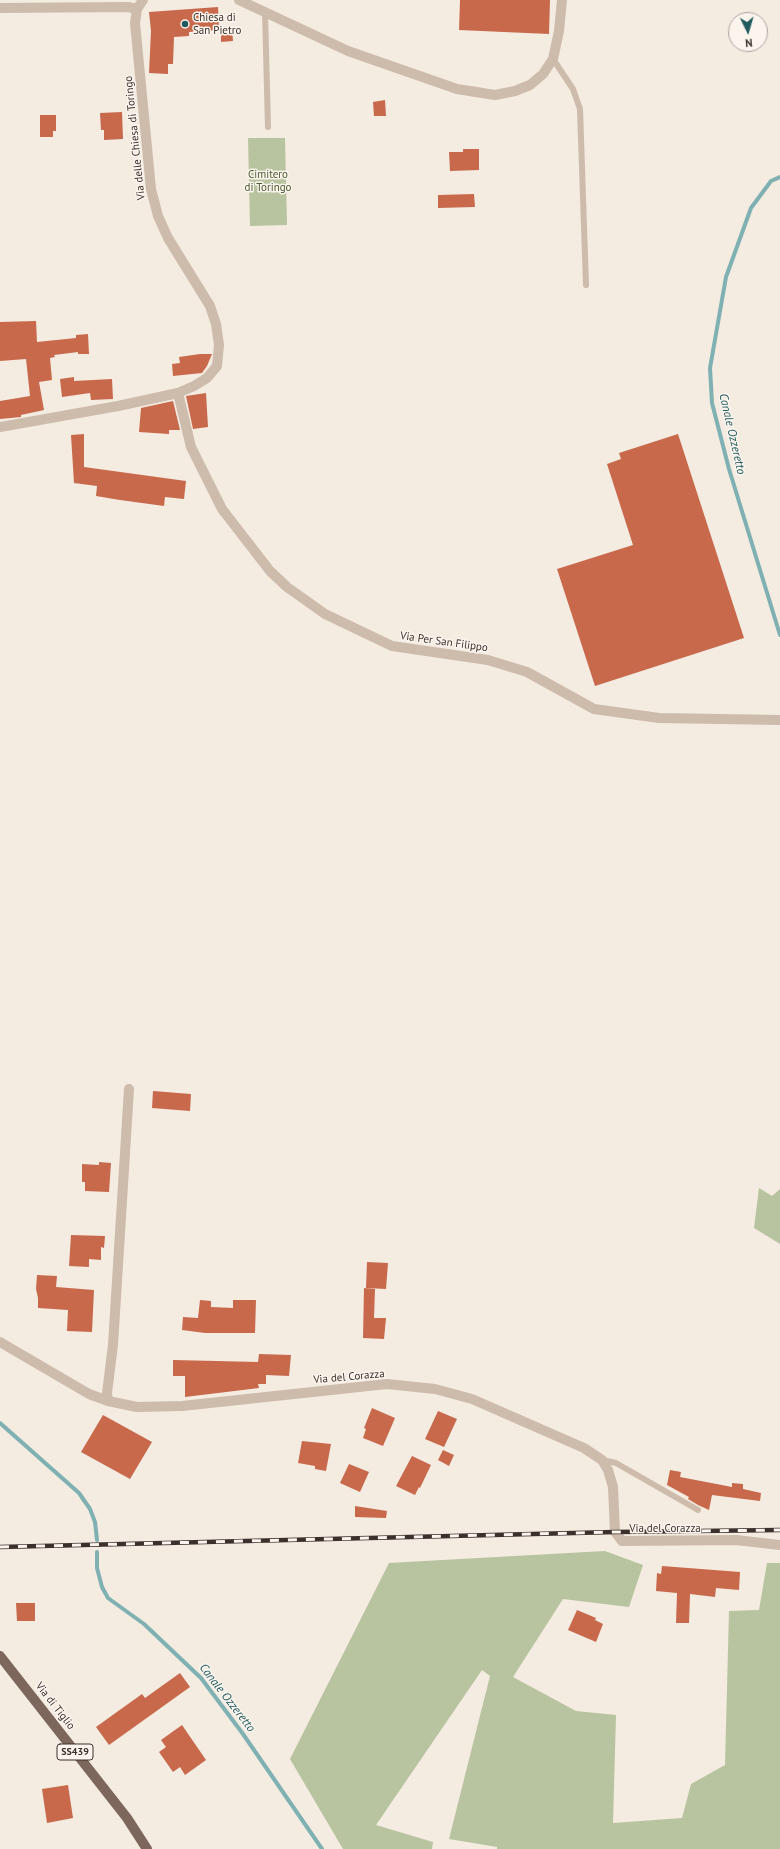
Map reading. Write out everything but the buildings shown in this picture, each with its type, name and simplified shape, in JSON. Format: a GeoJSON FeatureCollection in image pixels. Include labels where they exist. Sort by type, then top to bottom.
{"type":"FeatureCollection","features":[{"type":"Feature","properties":{"kind":"main road","name":"Via di Tiglio"},"geometry":{"type":"LineString","coordinates":[[0,1656],[126,1818],[148,1849]]}},
{"type":"Feature","properties":{"kind":"street","name":"Via delle Chiesa di Toringo"},"geometry":{"type":"LineString","coordinates":[[0,427],[118,406],[178,393],[207,378],[216,366],[219,345],[216,324],[210,306],[168,238],[158,216],[151,189],[135,23],[137,9],[143,0]]}},
{"type":"Feature","properties":{"kind":"street"},"geometry":{"type":"LineString","coordinates":[[239,0],[348,51],[457,89],[495,95],[515,91],[530,85],[543,74],[553,59],[560,31],[562,0]]}},
{"type":"Feature","properties":{"kind":"street"},"geometry":{"type":"LineString","coordinates":[[0,8],[128,7],[137,9]]}},
{"type":"Feature","properties":{"kind":"street","name":"Via Per San Filippo"},"geometry":{"type":"LineString","coordinates":[[178,393],[192,447],[222,510],[270,571],[287,587],[325,614],[392,646],[488,660],[527,672],[594,709],[659,718],[780,720]]}},
{"type":"Feature","properties":{"kind":"street"},"geometry":{"type":"LineString","coordinates":[[108,1401],[107,1393],[113,1345],[129,1089]]}},
{"type":"Feature","properties":{"kind":"street","name":"Via del Corazza"},"geometry":{"type":"LineString","coordinates":[[0,1343],[89,1394],[108,1401],[137,1407],[170,1406],[387,1384],[435,1389],[472,1399],[584,1448],[602,1460],[608,1470],[613,1488],[615,1532],[622,1541],[736,1540],[780,1545]]}},
{"type":"Feature","properties":{"kind":"lane"},"geometry":{"type":"LineString","coordinates":[[265,12],[268,127]]}},
{"type":"Feature","properties":{"kind":"lane"},"geometry":{"type":"LineString","coordinates":[[553,59],[573,89],[580,109],[586,285]]}},
{"type":"Feature","properties":{"kind":"lane"},"geometry":{"type":"LineString","coordinates":[[602,1460],[616,1463],[698,1510]]}},
{"type":"Feature","properties":{"kind":"green space","name":"Cimitero di Toringo"},"geometry":{"type":"Polygon","coordinates":[[[248,138],[285,138],[287,225],[250,226],[248,138]]]}},
{"type":"Feature","properties":{"kind":"green space"},"geometry":{"type":"Polygon","coordinates":[[[759,1188],[772,1196],[780,1189],[780,1244],[754,1228],[759,1188]]]}},
{"type":"Feature","properties":{"kind":"green space"},"geometry":{"type":"Polygon","coordinates":[[[605,1551],[643,1565],[629,1607],[563,1599],[513,1677],[576,1711],[616,1715],[613,1823],[682,1818],[691,1784],[725,1765],[729,1611],[759,1610],[767,1563],[780,1563],[780,1849],[497,1849],[497,1847],[449,1839],[490,1676],[482,1670],[376,1825],[433,1842],[432,1849],[343,1849],[290,1759],[389,1563],[605,1551]]]}},
{"type":"Feature","properties":{"kind":"waterway","name":"Canale Ozzeretto"},"geometry":{"type":"LineString","coordinates":[[780,177],[771,181],[751,208],[726,277],[710,368],[712,403],[729,469],[780,635]]}},
{"type":"Feature","properties":{"kind":"waterway","name":"Canale Ozzeretto"},"geometry":{"type":"LineString","coordinates":[[0,1423],[79,1493],[90,1509],[95,1522],[97,1540]]}},
{"type":"Feature","properties":{"kind":"waterway","name":"Canale Ozzeretto"},"geometry":{"type":"LineString","coordinates":[[97,1552],[97,1568],[102,1587],[108,1598],[144,1624],[201,1678],[243,1734],[322,1849]]}},
{"type":"Feature","properties":{"kind":"railway"},"geometry":{"type":"LineString","coordinates":[[0,1547],[615,1532],[780,1530]]}},
{"type":"Feature","properties":{"kind":"place","name":"Chiesa di San Pietro"},"geometry":{"type":"Point","coordinates":[185,24]}}]}
